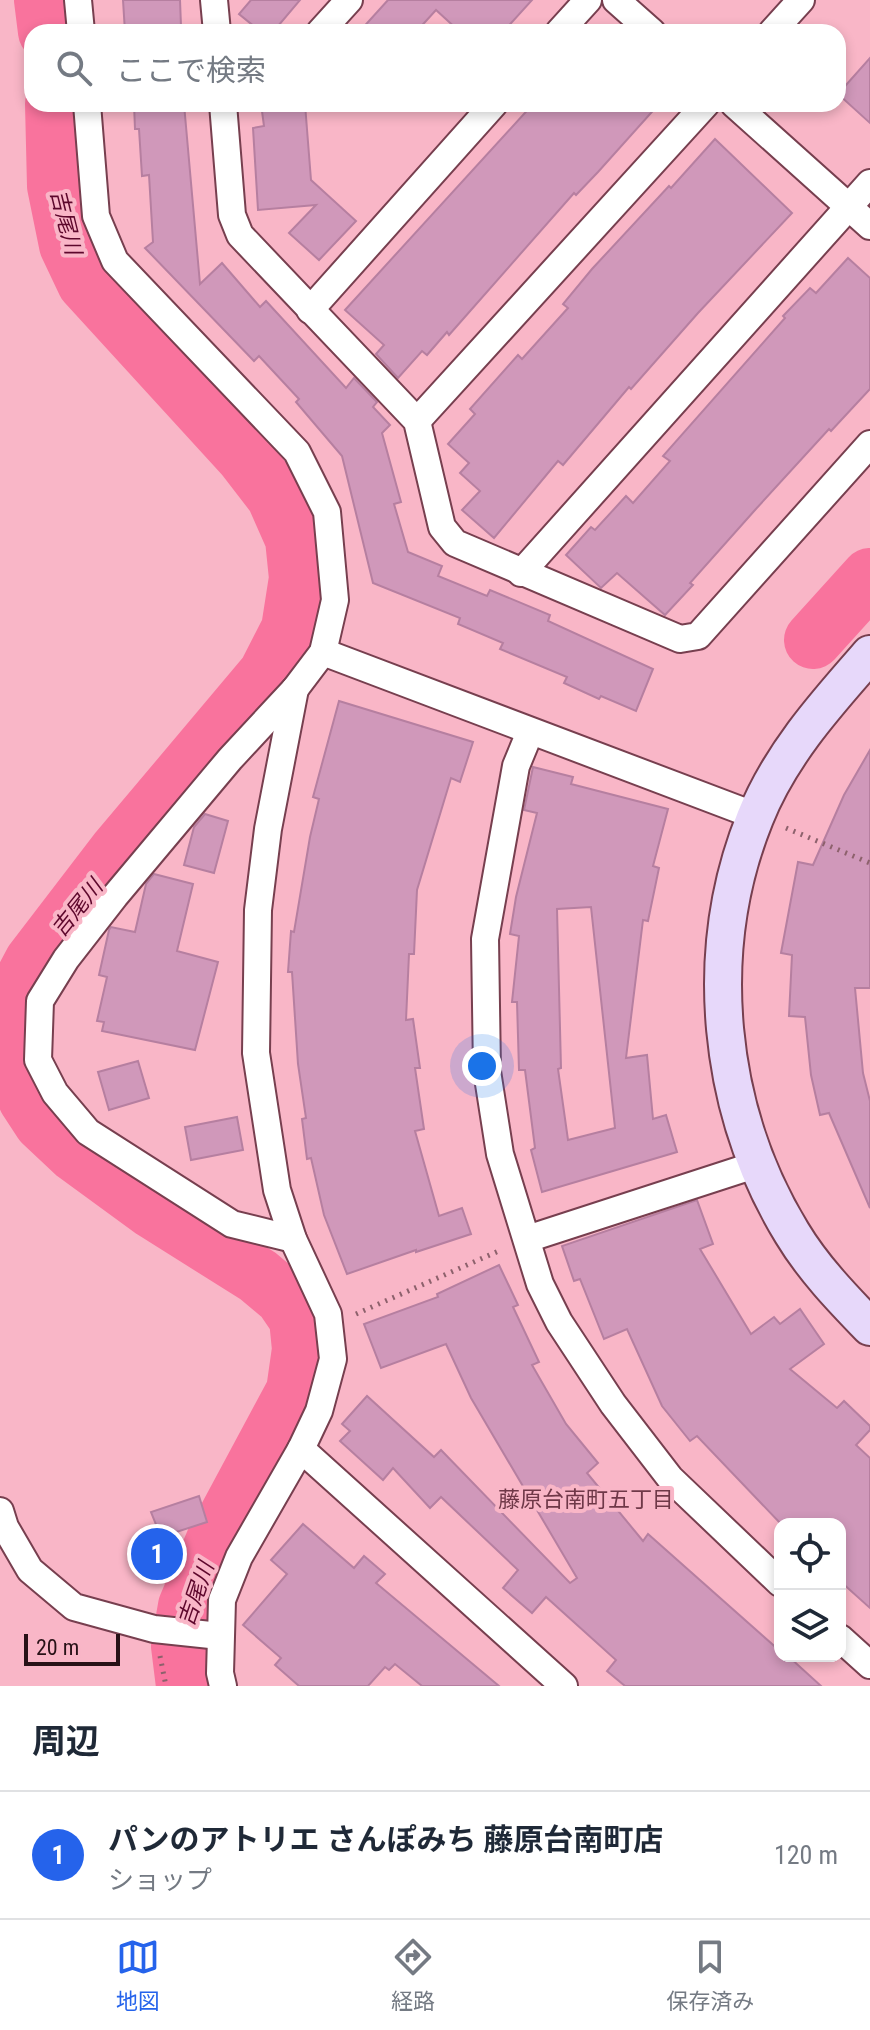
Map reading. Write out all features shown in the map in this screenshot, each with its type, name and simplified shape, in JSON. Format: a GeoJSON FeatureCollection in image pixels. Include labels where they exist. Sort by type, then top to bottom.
{"type":"FeatureCollection","features":[{"type":"Feature","properties":{"kind":"street"},"geometry":{"type":"LineString","coordinates":[[78,0],[80,24]]}},
{"type":"Feature","properties":{"kind":"street"},"geometry":{"type":"LineString","coordinates":[[214,0],[216,24]]}},
{"type":"Feature","properties":{"kind":"street"},"geometry":{"type":"LineString","coordinates":[[327,24],[349,0]]}},
{"type":"Feature","properties":{"kind":"street"},"geometry":{"type":"LineString","coordinates":[[566,24],[588,0]]}},
{"type":"Feature","properties":{"kind":"street"},"geometry":{"type":"LineString","coordinates":[[616,0],[643,24]]}},
{"type":"Feature","properties":{"kind":"street"},"geometry":{"type":"LineString","coordinates":[[779,24],[801,0]]}},
{"type":"Feature","properties":{"kind":"street"},"geometry":{"type":"LineString","coordinates":[[88,112],[96,216],[115,261],[297,452],[327,512],[335,600],[323,652],[295,689],[230,759],[115,896],[66,959],[40,1001],[38,1060],[55,1093],[88,1132],[232,1224],[293,1239]]}},
{"type":"Feature","properties":{"kind":"street"},"geometry":{"type":"LineString","coordinates":[[224,112],[232,215],[240,235],[417,421],[442,527],[455,543],[680,639],[698,636],[870,444]]}},
{"type":"Feature","properties":{"kind":"street"},"geometry":{"type":"LineString","coordinates":[[310,310],[487,112]]}},
{"type":"Feature","properties":{"kind":"street"},"geometry":{"type":"LineString","coordinates":[[417,421],[699,112]]}},
{"type":"Feature","properties":{"kind":"street"},"geometry":{"type":"LineString","coordinates":[[743,112],[870,226]]}},
{"type":"Feature","properties":{"kind":"street"},"geometry":{"type":"LineString","coordinates":[[521,573],[870,183]]}},
{"type":"Feature","properties":{"kind":"street"},"geometry":{"type":"LineString","coordinates":[[323,652],[756,816]]}},
{"type":"Feature","properties":{"kind":"street"},"geometry":{"type":"LineString","coordinates":[[870,654],[819,711],[785,760],[756,816],[735,875],[722,988],[726,1045],[737,1102],[758,1164],[793,1235],[817,1268],[870,1327]]}},
{"type":"Feature","properties":{"kind":"street"},"geometry":{"type":"LineString","coordinates":[[223,1686],[209,1634],[239,1557],[301,1449],[319,1411],[333,1359],[328,1314],[293,1239],[277,1190],[256,1053],[258,910],[268,829],[295,689]]}},
{"type":"Feature","properties":{"kind":"street"},"geometry":{"type":"LineString","coordinates":[[530,732],[516,766],[485,939],[487,1071],[500,1154],[540,1284],[559,1322],[613,1404],[670,1478],[774,1577]]}},
{"type":"Feature","properties":{"kind":"street"},"geometry":{"type":"LineString","coordinates":[[527,1239],[758,1164]]}},
{"type":"Feature","properties":{"kind":"street"},"geometry":{"type":"LineString","coordinates":[[301,1449],[564,1686]]}},
{"type":"Feature","properties":{"kind":"street"},"geometry":{"type":"LineString","coordinates":[[0,1511],[5,1527],[30,1570],[74,1607],[154,1629],[209,1634]]}},
{"type":"Feature","properties":{"kind":"street"},"geometry":{"type":"LineString","coordinates":[[846,1643],[870,1665]]}},
{"type":"Feature","properties":{"kind":"path"},"geometry":{"type":"LineString","coordinates":[[756,816],[870,863]]}},
{"type":"Feature","properties":{"kind":"path"},"geometry":{"type":"LineString","coordinates":[[329,1326],[527,1239]]}},
{"type":"Feature","properties":{"kind":"building"},"geometry":{"type":"Polygon","coordinates":[[[123,0],[180,0],[181,24],[124,24],[123,0]]]}},
{"type":"Feature","properties":{"kind":"building"},"geometry":{"type":"Polygon","coordinates":[[[251,0],[300,0],[280,24],[251,24],[239,14],[251,0]]]}},
{"type":"Feature","properties":{"kind":"building"},"geometry":{"type":"Polygon","coordinates":[[[388,0],[532,0],[510,24],[451,24],[436,10],[423,24],[366,24],[388,0]]]}},
{"type":"Feature","properties":{"kind":"building"},"geometry":{"type":"Polygon","coordinates":[[[870,58],[870,123],[846,101],[846,85],[870,58]]]}},
{"type":"Feature","properties":{"kind":"building"},"geometry":{"type":"Polygon","coordinates":[[[134,112],[185,112],[200,284],[222,263],[260,307],[266,301],[346,388],[354,378],[377,402],[373,407],[390,425],[382,433],[401,502],[394,504],[408,552],[442,566],[438,576],[487,596],[490,590],[550,615],[548,621],[653,669],[636,711],[564,683],[567,677],[500,649],[503,643],[458,624],[460,618],[373,583],[342,456],[296,402],[299,399],[259,356],[254,361],[145,248],[153,242],[149,175],[142,176],[139,129],[135,129],[134,112]]]}},
{"type":"Feature","properties":{"kind":"building"},"geometry":{"type":"Polygon","coordinates":[[[262,112],[306,112],[311,180],[356,221],[319,260],[289,233],[316,205],[258,210],[253,128],[264,126],[262,112]]]}},
{"type":"Feature","properties":{"kind":"building"},"geometry":{"type":"Polygon","coordinates":[[[526,112],[652,112],[576,195],[574,193],[449,335],[447,332],[427,355],[422,351],[398,378],[376,354],[384,345],[345,310],[526,112]]]}},
{"type":"Feature","properties":{"kind":"building"},"geometry":{"type":"Polygon","coordinates":[[[715,139],[792,213],[631,389],[629,387],[563,465],[558,461],[494,538],[462,510],[480,491],[460,473],[469,463],[448,444],[475,414],[470,409],[518,355],[522,359],[568,308],[563,304],[592,269],[715,139]]]}},
{"type":"Feature","properties":{"kind":"building"},"geometry":{"type":"Polygon","coordinates":[[[848,258],[870,278],[870,389],[755,510],[665,615],[617,573],[601,588],[566,555],[591,527],[595,530],[626,496],[633,503],[670,461],[663,456],[785,318],[783,316],[810,288],[816,293],[848,258]]]}},
{"type":"Feature","properties":{"kind":"building"},"geometry":{"type":"Polygon","coordinates":[[[339,701],[473,742],[460,782],[451,778],[417,890],[414,954],[409,954],[406,1020],[413,1019],[420,1068],[415,1068],[424,1129],[415,1131],[439,1216],[462,1208],[471,1234],[347,1274],[324,1215],[311,1158],[307,1159],[292,972],[288,972],[291,931],[294,932],[319,799],[313,797],[339,701]]]}},
{"type":"Feature","properties":{"kind":"building"},"geometry":{"type":"Polygon","coordinates":[[[870,750],[870,988],[855,988],[863,1073],[870,1101],[870,1208],[829,1113],[820,1115],[811,1075],[805,1017],[789,1016],[792,955],[781,953],[798,862],[813,865],[844,795],[870,750]]]}},
{"type":"Feature","properties":{"kind":"building"},"geometry":{"type":"Polygon","coordinates":[[[533,767],[573,777],[571,784],[668,809],[653,866],[659,868],[648,921],[643,920],[626,1058],[647,1055],[653,1119],[666,1115],[677,1152],[542,1192],[531,1150],[535,1148],[525,1070],[519,1070],[517,1002],[512,1002],[519,936],[510,934],[537,813],[524,810],[533,767]],[[591,907],[557,909],[561,1068],[558,1069],[568,1140],[615,1128],[591,907]]]}},
{"type":"Feature","properties":{"kind":"building"},"geometry":{"type":"Polygon","coordinates":[[[205,814],[228,821],[214,873],[184,865],[194,827],[205,814]]]}},
{"type":"Feature","properties":{"kind":"building"},"geometry":{"type":"Polygon","coordinates":[[[154,874],[193,884],[177,951],[218,962],[195,1050],[102,1031],[104,1022],[97,1021],[107,977],[99,975],[109,930],[111,927],[135,932],[146,884],[154,874]]]}},
{"type":"Feature","properties":{"kind":"building"},"geometry":{"type":"Polygon","coordinates":[[[138,1061],[149,1098],[109,1110],[98,1072],[138,1061]]]}},
{"type":"Feature","properties":{"kind":"building"},"geometry":{"type":"Polygon","coordinates":[[[237,1117],[243,1150],[191,1160],[185,1127],[237,1117]]]}},
{"type":"Feature","properties":{"kind":"building"},"geometry":{"type":"Polygon","coordinates":[[[697,1200],[713,1244],[700,1249],[751,1334],[774,1317],[780,1324],[800,1309],[824,1344],[790,1369],[837,1408],[844,1401],[870,1426],[856,1445],[870,1458],[870,1608],[846,1586],[846,1518],[775,1518],[697,1436],[690,1441],[662,1406],[627,1329],[604,1339],[580,1279],[574,1281],[562,1246],[697,1200]]]}},
{"type":"Feature","properties":{"kind":"building"},"geometry":{"type":"Polygon","coordinates":[[[499,1265],[518,1305],[513,1307],[539,1362],[532,1365],[566,1424],[598,1463],[587,1473],[643,1541],[648,1534],[774,1646],[774,1662],[795,1662],[821,1686],[625,1686],[607,1671],[616,1660],[546,1597],[532,1613],[503,1588],[518,1570],[441,1497],[430,1508],[393,1468],[383,1480],[340,1441],[350,1431],[342,1424],[367,1396],[434,1457],[441,1450],[570,1583],[577,1578],[471,1398],[446,1344],[381,1368],[364,1324],[438,1297],[437,1294],[499,1265]]]}},
{"type":"Feature","properties":{"kind":"building"},"geometry":{"type":"Polygon","coordinates":[[[199,1496],[207,1522],[161,1537],[151,1512],[199,1496]]]}},
{"type":"Feature","properties":{"kind":"building"},"geometry":{"type":"Polygon","coordinates":[[[303,1524],[354,1568],[364,1556],[385,1574],[376,1583],[499,1686],[422,1686],[395,1664],[389,1670],[385,1667],[368,1686],[299,1686],[275,1665],[281,1658],[243,1625],[287,1574],[271,1560],[303,1524]]]}},
{"type":"Feature","properties":{"kind":"waterway","name":"吉尾川"},"geometry":{"type":"LineString","coordinates":[[43,0],[46,24]]}},
{"type":"Feature","properties":{"kind":"waterway","name":"吉尾川"},"geometry":{"type":"LineString","coordinates":[[54,112],[56,186],[68,245],[86,283],[245,457],[275,496],[294,539],[298,578],[290,629],[267,674],[118,851],[33,962],[17,992],[13,1031],[17,1070],[27,1099],[42,1122],[75,1153],[153,1210],[258,1276],[283,1297],[298,1319],[301,1349],[295,1391],[215,1540],[187,1606],[180,1646],[185,1686]]}},
{"type":"Feature","properties":{"kind":"waterway"},"geometry":{"type":"LineString","coordinates":[[813,640],[870,577]]}},
{"type":"Feature","properties":{"kind":"place","name":"パンのアトリエ さんぽみち 藤原台南町店"},"geometry":{"type":"Point","coordinates":[157,1554]}},
{"type":"Feature","properties":{"kind":"district","name":"藤原台南町五丁目"},"geometry":{"type":"Point","coordinates":[586,1499]}}]}
